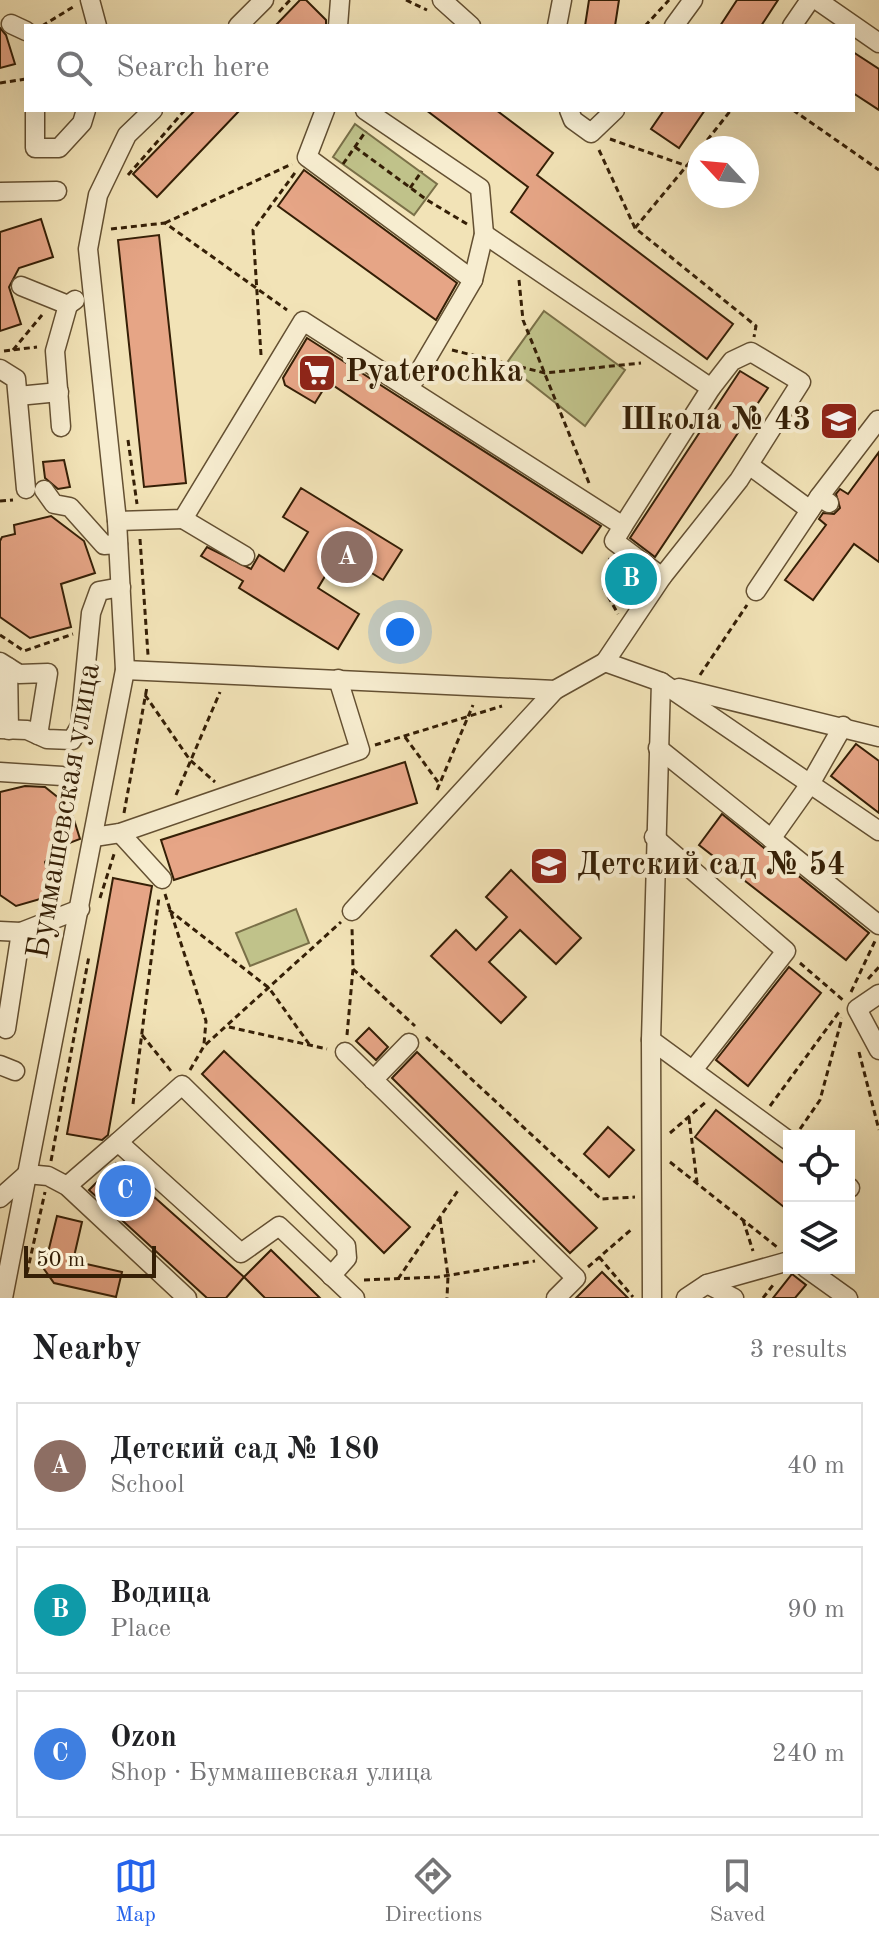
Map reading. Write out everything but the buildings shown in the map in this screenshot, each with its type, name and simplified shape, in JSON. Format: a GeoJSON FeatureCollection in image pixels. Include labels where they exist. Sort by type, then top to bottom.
{"type":"FeatureCollection","features":[{"type":"Feature","properties":{"kind":"street"},"geometry":{"type":"LineString","coordinates":[[90,0],[96,24]]}},
{"type":"Feature","properties":{"kind":"street"},"geometry":{"type":"LineString","coordinates":[[240,24],[264,0]]}},
{"type":"Feature","properties":{"kind":"street"},"geometry":{"type":"LineString","coordinates":[[338,24],[340,0]]}},
{"type":"Feature","properties":{"kind":"street"},"geometry":{"type":"LineString","coordinates":[[442,0],[469,24]]}},
{"type":"Feature","properties":{"kind":"street"},"geometry":{"type":"LineString","coordinates":[[557,24],[562,0]]}},
{"type":"Feature","properties":{"kind":"street"},"geometry":{"type":"LineString","coordinates":[[675,24],[693,0]]}},
{"type":"Feature","properties":{"kind":"street"},"geometry":{"type":"LineString","coordinates":[[793,24],[810,0]]}},
{"type":"Feature","properties":{"kind":"street"},"geometry":{"type":"LineString","coordinates":[[817,0],[852,24]]}},
{"type":"Feature","properties":{"kind":"street"},"geometry":{"type":"LineString","coordinates":[[855,26],[879,43]]}},
{"type":"Feature","properties":{"kind":"street"},"geometry":{"type":"LineString","coordinates":[[35,112],[35,148],[59,148],[82,123],[85,112]]}},
{"type":"Feature","properties":{"kind":"street","name":"Буммашевская улица"},"geometry":{"type":"LineString","coordinates":[[3,1298],[125,670],[117,521],[88,249],[98,195],[127,135],[151,112]]}},
{"type":"Feature","properties":{"kind":"street"},"geometry":{"type":"LineString","coordinates":[[324,112],[307,157],[473,280]]}},
{"type":"Feature","properties":{"kind":"street"},"geometry":{"type":"LineString","coordinates":[[570,112],[573,120],[591,133],[613,112]]}},
{"type":"Feature","properties":{"kind":"street"},"geometry":{"type":"LineString","coordinates":[[370,114],[480,188],[484,234],[473,280],[409,389]]}},
{"type":"Feature","properties":{"kind":"street"},"geometry":{"type":"LineString","coordinates":[[0,192],[57,191]]}},
{"type":"Feature","properties":{"kind":"street"},"geometry":{"type":"LineString","coordinates":[[484,234],[665,360],[711,388]]}},
{"type":"Feature","properties":{"kind":"street"},"geometry":{"type":"LineString","coordinates":[[21,286],[61,302],[90,290]]}},
{"type":"Feature","properties":{"kind":"street"},"geometry":{"type":"LineString","coordinates":[[61,302],[56,344],[61,427]]}},
{"type":"Feature","properties":{"kind":"street"},"geometry":{"type":"LineString","coordinates":[[183,519],[269,371],[303,321],[409,389],[619,533],[662,577]]}},
{"type":"Feature","properties":{"kind":"street"},"geometry":{"type":"LineString","coordinates":[[352,911],[555,690],[605,662],[662,577],[749,465],[801,382],[751,352],[732,361],[711,388],[619,533]]}},
{"type":"Feature","properties":{"kind":"street"},"geometry":{"type":"LineString","coordinates":[[0,369],[16,379],[35,490],[54,504],[70,507],[104,545],[118,544]]}},
{"type":"Feature","properties":{"kind":"street"},"geometry":{"type":"LineString","coordinates":[[18,396],[59,392]]}},
{"type":"Feature","properties":{"kind":"street"},"geometry":{"type":"LineString","coordinates":[[756,591],[878,420]]}},
{"type":"Feature","properties":{"kind":"street"},"geometry":{"type":"LineString","coordinates":[[749,465],[819,503]]}},
{"type":"Feature","properties":{"kind":"street"},"geometry":{"type":"LineString","coordinates":[[117,521],[183,519],[245,556]]}},
{"type":"Feature","properties":{"kind":"street"},"geometry":{"type":"LineString","coordinates":[[4,664],[4,730],[27,730],[47,739],[72,740],[80,726],[91,613],[99,591],[121,587]]}},
{"type":"Feature","properties":{"kind":"street"},"geometry":{"type":"LineString","coordinates":[[605,662],[689,691],[879,737]]}},
{"type":"Feature","properties":{"kind":"street"},"geometry":{"type":"LineString","coordinates":[[4,664],[19,674],[48,673],[38,735]]}},
{"type":"Feature","properties":{"kind":"street"},"geometry":{"type":"LineString","coordinates":[[125,670],[555,690]]}},
{"type":"Feature","properties":{"kind":"street"},"geometry":{"type":"LineString","coordinates":[[94,837],[120,833],[360,750],[338,679]]}},
{"type":"Feature","properties":{"kind":"street"},"geometry":{"type":"LineString","coordinates":[[652,1298],[651,1040],[654,837],[661,682]]}},
{"type":"Feature","properties":{"kind":"street"},"geometry":{"type":"LineString","coordinates":[[661,682],[879,831]]}},
{"type":"Feature","properties":{"kind":"street"},"geometry":{"type":"LineString","coordinates":[[771,839],[810,784],[843,726]]}},
{"type":"Feature","properties":{"kind":"street"},"geometry":{"type":"LineString","coordinates":[[658,748],[879,925]]}},
{"type":"Feature","properties":{"kind":"street"},"geometry":{"type":"LineString","coordinates":[[0,772],[62,776]]}},
{"type":"Feature","properties":{"kind":"street"},"geometry":{"type":"LineString","coordinates":[[120,833],[162,879]]}},
{"type":"Feature","properties":{"kind":"street"},"geometry":{"type":"LineString","coordinates":[[654,837],[786,951],[693,1070]]}},
{"type":"Feature","properties":{"kind":"street"},"geometry":{"type":"LineString","coordinates":[[0,931],[21,932],[80,909]]}},
{"type":"Feature","properties":{"kind":"street"},"geometry":{"type":"LineString","coordinates":[[6,1029],[21,932]]}},
{"type":"Feature","properties":{"kind":"street"},"geometry":{"type":"LineString","coordinates":[[879,994],[857,1009],[879,1050]]}},
{"type":"Feature","properties":{"kind":"street"},"geometry":{"type":"LineString","coordinates":[[651,1040],[721,1088],[783,1136]]}},
{"type":"Feature","properties":{"kind":"street"},"geometry":{"type":"LineString","coordinates":[[373,1080],[409,1043]]}},
{"type":"Feature","properties":{"kind":"street"},"geometry":{"type":"LineString","coordinates":[[345,1052],[576,1278],[556,1298]]}},
{"type":"Feature","properties":{"kind":"street"},"geometry":{"type":"LineString","coordinates":[[67,1186],[182,1085],[346,1246],[347,1258],[334,1278]]}},
{"type":"Feature","properties":{"kind":"street"},"geometry":{"type":"LineString","coordinates":[[124,1137],[241,1253],[279,1226],[355,1298]]}},
{"type":"Feature","properties":{"kind":"street"},"geometry":{"type":"LineString","coordinates":[[0,1198],[27,1174],[48,1176],[67,1186],[187,1298]]}},
{"type":"Feature","properties":{"kind":"street"},"geometry":{"type":"LineString","coordinates":[[686,1298],[707,1284],[783,1255]]}},
{"type":"Feature","properties":{"kind":"street"},"geometry":{"type":"LineString","coordinates":[[814,1274],[848,1298]]}},
{"type":"Feature","properties":{"kind":"street"},"geometry":{"type":"LineString","coordinates":[[707,1284],[734,1298]]}},
{"type":"Feature","properties":{"kind":"path"},"geometry":{"type":"LineString","coordinates":[[45,24],[83,0]]}},
{"type":"Feature","properties":{"kind":"path"},"geometry":{"type":"LineString","coordinates":[[647,24],[669,0]]}},
{"type":"Feature","properties":{"kind":"path"},"geometry":{"type":"LineString","coordinates":[[0,83],[24,79]]}},
{"type":"Feature","properties":{"kind":"path"},"geometry":{"type":"LineString","coordinates":[[710,136],[729,112]]}},
{"type":"Feature","properties":{"kind":"path"},"geometry":{"type":"LineString","coordinates":[[796,112],[879,170]]}},
{"type":"Feature","properties":{"kind":"path"},"geometry":{"type":"LineString","coordinates":[[334,177],[355,147],[370,114]]}},
{"type":"Feature","properties":{"kind":"path"},"geometry":{"type":"LineString","coordinates":[[591,133],[687,166],[635,228]]}},
{"type":"Feature","properties":{"kind":"path"},"geometry":{"type":"LineString","coordinates":[[591,133],[635,228],[756,326],[751,352]]}},
{"type":"Feature","properties":{"kind":"path"},"geometry":{"type":"LineString","coordinates":[[355,147],[410,188],[484,234]]}},
{"type":"Feature","properties":{"kind":"path"},"geometry":{"type":"LineString","coordinates":[[410,188],[432,156]]}},
{"type":"Feature","properties":{"kind":"path"},"geometry":{"type":"LineString","coordinates":[[107,229],[165,223],[307,157]]}},
{"type":"Feature","properties":{"kind":"path"},"geometry":{"type":"LineString","coordinates":[[269,371],[261,365],[253,230],[307,157]]}},
{"type":"Feature","properties":{"kind":"path"},"geometry":{"type":"LineString","coordinates":[[165,223],[303,321]]}},
{"type":"Feature","properties":{"kind":"path"},"geometry":{"type":"LineString","coordinates":[[516,258],[523,320],[590,486]]}},
{"type":"Feature","properties":{"kind":"path"},"geometry":{"type":"LineString","coordinates":[[13,350],[61,302]]}},
{"type":"Feature","properties":{"kind":"path"},"geometry":{"type":"LineString","coordinates":[[0,351],[56,344]]}},
{"type":"Feature","properties":{"kind":"path"},"geometry":{"type":"LineString","coordinates":[[434,346],[545,373],[665,360]]}},
{"type":"Feature","properties":{"kind":"path"},"geometry":{"type":"LineString","coordinates":[[619,533],[604,589],[613,609],[629,626]]}},
{"type":"Feature","properties":{"kind":"path"},"geometry":{"type":"LineString","coordinates":[[689,691],[756,591]]}},
{"type":"Feature","properties":{"kind":"path"},"geometry":{"type":"LineString","coordinates":[[0,635],[24,651],[89,630]]}},
{"type":"Feature","properties":{"kind":"path"},"geometry":{"type":"LineString","coordinates":[[166,817],[227,674]]}},
{"type":"Feature","properties":{"kind":"path"},"geometry":{"type":"LineString","coordinates":[[433,798],[482,686]]}},
{"type":"Feature","properties":{"kind":"path"},"geometry":{"type":"LineString","coordinates":[[145,695],[190,760],[230,795]]}},
{"type":"Feature","properties":{"kind":"path"},"geometry":{"type":"LineString","coordinates":[[360,750],[511,703]]}},
{"type":"Feature","properties":{"kind":"path"},"geometry":{"type":"LineString","coordinates":[[404,735],[453,801]]}},
{"type":"Feature","properties":{"kind":"path"},"geometry":{"type":"LineString","coordinates":[[162,879],[169,910],[206,1021],[204,1046]]}},
{"type":"Feature","properties":{"kind":"path"},"geometry":{"type":"LineString","coordinates":[[124,1137],[142,1035],[162,879]]}},
{"type":"Feature","properties":{"kind":"path"},"geometry":{"type":"LineString","coordinates":[[169,910],[269,988],[310,1045]]}},
{"type":"Feature","properties":{"kind":"path"},"geometry":{"type":"LineString","coordinates":[[227,1027],[345,1052],[353,969],[352,911]]}},
{"type":"Feature","properties":{"kind":"path"},"geometry":{"type":"LineString","coordinates":[[142,1035],[182,1085],[204,1046],[352,911]]}},
{"type":"Feature","properties":{"kind":"path"},"geometry":{"type":"LineString","coordinates":[[800,1130],[820,1100],[846,1003],[879,931]]}},
{"type":"Feature","properties":{"kind":"path"},"geometry":{"type":"LineString","coordinates":[[786,951],[846,1003]]}},
{"type":"Feature","properties":{"kind":"path"},"geometry":{"type":"LineString","coordinates":[[353,969],[601,1199],[651,1204]]}},
{"type":"Feature","properties":{"kind":"path"},"geometry":{"type":"LineString","coordinates":[[767,1110],[846,1003]]}},
{"type":"Feature","properties":{"kind":"path"},"geometry":{"type":"LineString","coordinates":[[721,1088],[652,1147],[783,1255]]}},
{"type":"Feature","properties":{"kind":"path"},"geometry":{"type":"LineString","coordinates":[[689,1118],[697,1183]]}},
{"type":"Feature","properties":{"kind":"path"},"geometry":{"type":"LineString","coordinates":[[398,1279],[469,1174]]}},
{"type":"Feature","properties":{"kind":"path"},"geometry":{"type":"LineString","coordinates":[[576,1278],[651,1204]]}},
{"type":"Feature","properties":{"kind":"path"},"geometry":{"type":"LineString","coordinates":[[440,1217],[448,1276],[447,1298]]}},
{"type":"Feature","properties":{"kind":"path"},"geometry":{"type":"LineString","coordinates":[[599,1257],[633,1298]]}},
{"type":"Feature","properties":{"kind":"path"},"geometry":{"type":"LineString","coordinates":[[334,1278],[448,1276],[554,1258]]}},
{"type":"Feature","properties":{"kind":"green space"},"geometry":{"type":"Polygon","coordinates":[[[355,124],[437,184],[414,215],[333,157],[355,124]]]}},
{"type":"Feature","properties":{"kind":"green space"},"geometry":{"type":"Polygon","coordinates":[[[544,311],[625,370],[585,426],[506,364],[544,311]]]}},
{"type":"Feature","properties":{"kind":"green space"},"geometry":{"type":"Polygon","coordinates":[[[296,909],[309,943],[250,966],[236,933],[296,909]]]}},
{"type":"Feature","properties":{"kind":"place","name":"Pyaterochka"},"geometry":{"type":"Point","coordinates":[317,373]}},
{"type":"Feature","properties":{"kind":"place","name":"Школа № 43"},"geometry":{"type":"Point","coordinates":[839,421]}},
{"type":"Feature","properties":{"kind":"place","name":"Детский сад № 180"},"geometry":{"type":"Point","coordinates":[347,557]}},
{"type":"Feature","properties":{"kind":"place","name":"Водица"},"geometry":{"type":"Point","coordinates":[631,579]}},
{"type":"Feature","properties":{"kind":"place","name":"Детский сад № 54"},"geometry":{"type":"Point","coordinates":[549,866]}},
{"type":"Feature","properties":{"kind":"place","name":"Ozon"},"geometry":{"type":"Point","coordinates":[125,1191]}}]}
